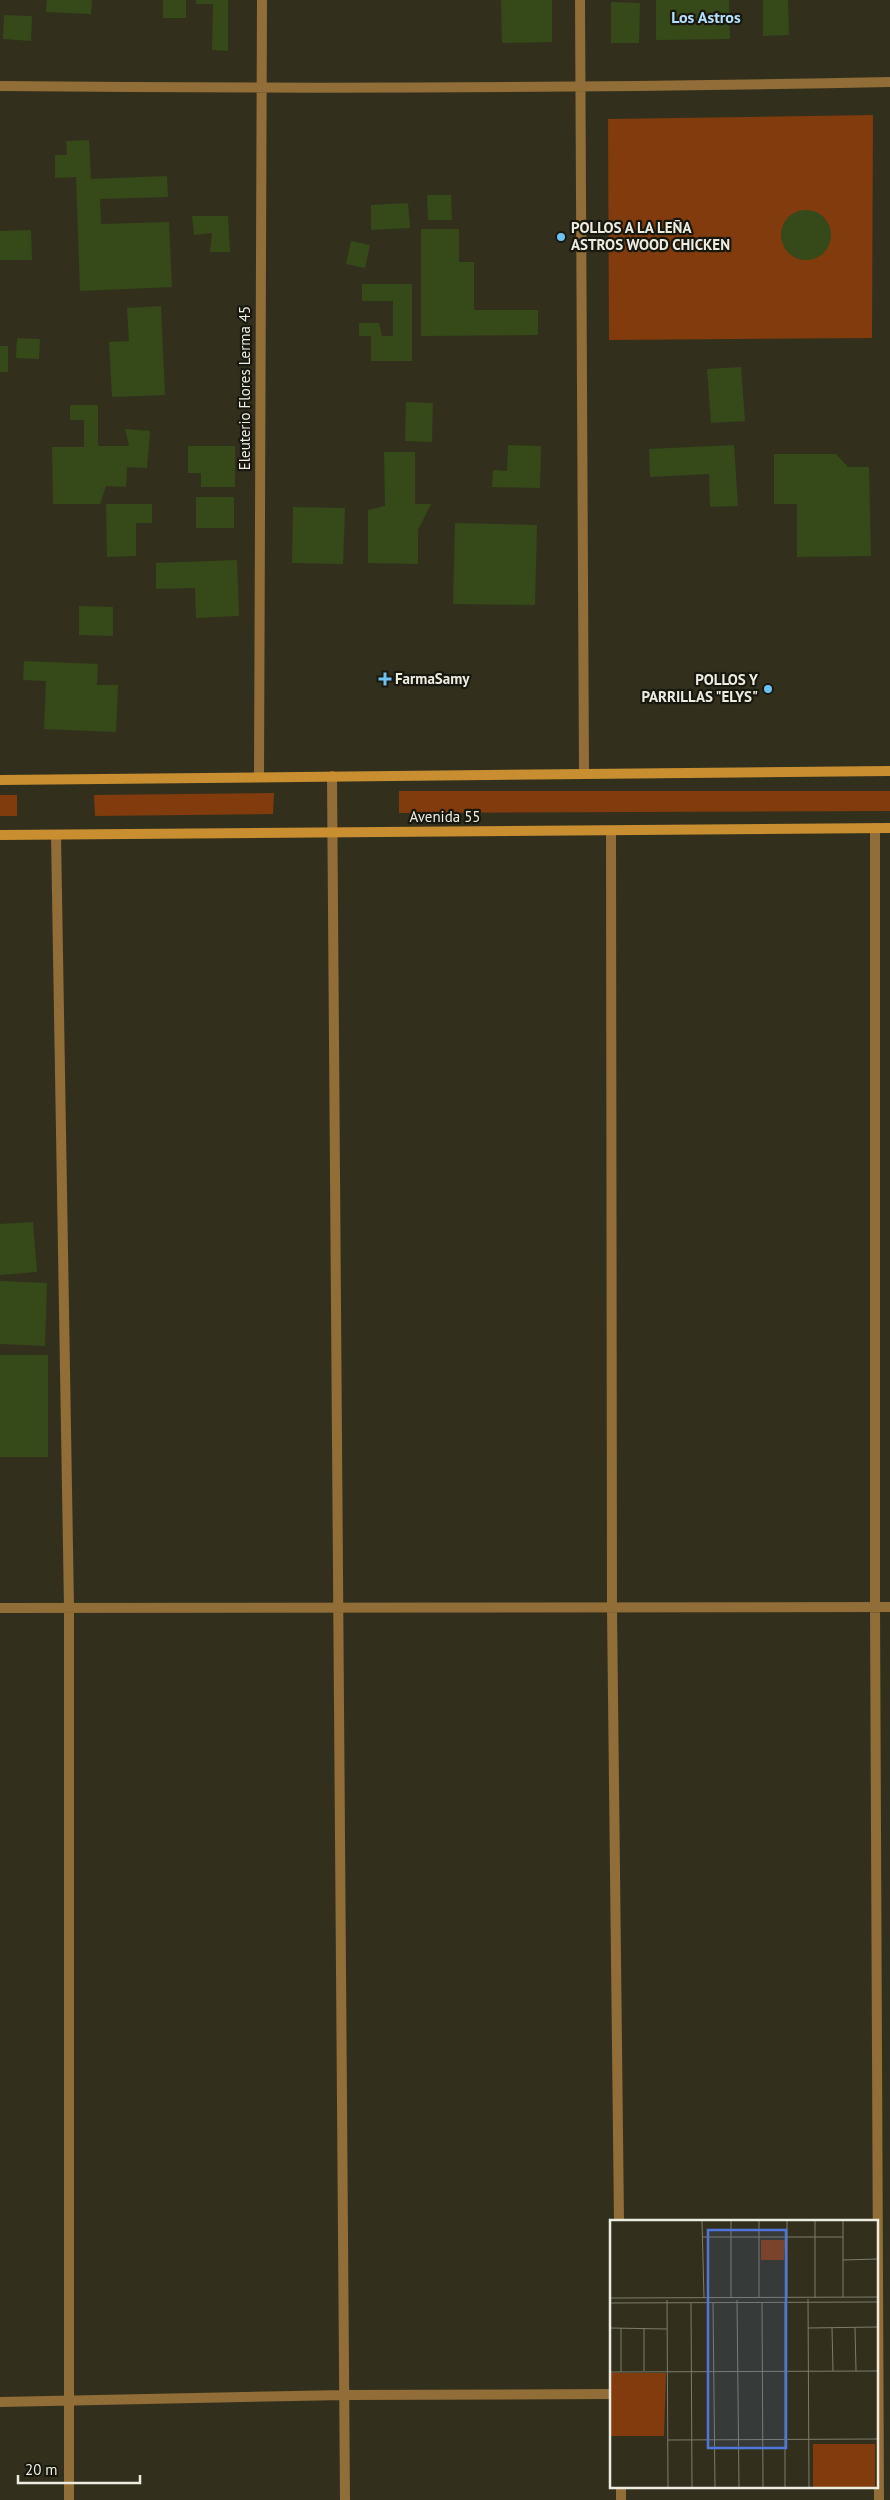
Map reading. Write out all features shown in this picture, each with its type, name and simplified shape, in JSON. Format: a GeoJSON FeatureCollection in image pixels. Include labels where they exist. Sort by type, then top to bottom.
{"type":"FeatureCollection","features":[{"type":"Feature","properties":{"kind":"street","name":"Eleuterio Flores Lerma 45"},"geometry":{"type":"LineString","coordinates":[[259,777],[262,0]]}},
{"type":"Feature","properties":{"kind":"street"},"geometry":{"type":"LineString","coordinates":[[580,0],[584,773]]}},
{"type":"Feature","properties":{"kind":"street"},"geometry":{"type":"LineString","coordinates":[[0,86],[261,89],[580,88],[890,82]]}},
{"type":"Feature","properties":{"kind":"street"},"geometry":{"type":"LineString","coordinates":[[0,780],[890,771]]}},
{"type":"Feature","properties":{"kind":"street"},"geometry":{"type":"LineString","coordinates":[[332,776],[345,2500]]}},
{"type":"Feature","properties":{"kind":"street"},"geometry":{"type":"LineString","coordinates":[[875,828],[877,2220]]}},
{"type":"Feature","properties":{"kind":"street","name":"Avenida 55"},"geometry":{"type":"LineString","coordinates":[[0,835],[890,828]]}},
{"type":"Feature","properties":{"kind":"street"},"geometry":{"type":"LineString","coordinates":[[611,830],[612,1609],[618,2220]]}},
{"type":"Feature","properties":{"kind":"street"},"geometry":{"type":"LineString","coordinates":[[56,835],[69,1607],[69,2500]]}},
{"type":"Feature","properties":{"kind":"street"},"geometry":{"type":"LineString","coordinates":[[0,1608],[612,1609],[890,1607]]}},
{"type":"Feature","properties":{"kind":"street"},"geometry":{"type":"LineString","coordinates":[[879,2500],[878,2392],[890,2392]]}},
{"type":"Feature","properties":{"kind":"street"},"geometry":{"type":"LineString","coordinates":[[0,2402],[345,2395],[610,2394]]}},
{"type":"Feature","properties":{"kind":"shaded area"},"geometry":{"type":"Polygon","coordinates":[[[873,115],[872,338],[609,340],[608,119],[873,115]]]}},
{"type":"Feature","properties":{"kind":"shaded area"},"geometry":{"type":"Polygon","coordinates":[[[399,791],[890,791],[890,811],[399,813],[399,791]]]}},
{"type":"Feature","properties":{"kind":"shaded area"},"geometry":{"type":"Polygon","coordinates":[[[274,793],[273,814],[95,816],[94,795],[274,793]]]}},
{"type":"Feature","properties":{"kind":"shaded area"},"geometry":{"type":"Polygon","coordinates":[[[0,795],[17,795],[17,816],[0,816],[0,795]]]}},
{"type":"Feature","properties":{"kind":"building"},"geometry":{"type":"Polygon","coordinates":[[[47,0],[92,0],[91,14],[46,12],[47,0]]]}},
{"type":"Feature","properties":{"kind":"building"},"geometry":{"type":"Polygon","coordinates":[[[163,0],[186,0],[186,18],[163,18],[163,0]]]}},
{"type":"Feature","properties":{"kind":"building"},"geometry":{"type":"Polygon","coordinates":[[[196,0],[228,0],[228,51],[212,50],[213,4],[196,4],[196,0]]]}},
{"type":"Feature","properties":{"kind":"building"},"geometry":{"type":"Polygon","coordinates":[[[501,0],[552,0],[552,42],[502,43],[501,0]]]}},
{"type":"Feature","properties":{"kind":"building"},"geometry":{"type":"Polygon","coordinates":[[[656,0],[729,0],[730,39],[656,40],[656,0]]]}},
{"type":"Feature","properties":{"kind":"building"},"geometry":{"type":"Polygon","coordinates":[[[763,0],[788,0],[789,35],[763,36],[763,0]]]}},
{"type":"Feature","properties":{"kind":"building"},"geometry":{"type":"Polygon","coordinates":[[[611,2],[640,3],[639,43],[611,43],[611,2]]]}},
{"type":"Feature","properties":{"kind":"building"},"geometry":{"type":"Polygon","coordinates":[[[4,15],[32,16],[31,41],[3,39],[4,15]]]}},
{"type":"Feature","properties":{"kind":"building"},"geometry":{"type":"Polygon","coordinates":[[[89,140],[91,179],[167,176],[168,197],[100,199],[101,224],[169,222],[172,287],[80,291],[76,177],[55,178],[55,155],[67,155],[66,141],[89,140]]]}},
{"type":"Feature","properties":{"kind":"building"},"geometry":{"type":"Polygon","coordinates":[[[427,195],[451,195],[452,220],[428,220],[427,195]]]}},
{"type":"Feature","properties":{"kind":"building"},"geometry":{"type":"Polygon","coordinates":[[[408,203],[410,228],[371,230],[371,205],[408,203]]]}},
{"type":"Feature","properties":{"kind":"building"},"geometry":{"type":"Polygon","coordinates":[[[811,210],[824,217],[830,225],[830,245],[824,253],[816,259],[801,260],[788,253],[782,245],[781,230],[788,217],[796,211],[811,210]]]}},
{"type":"Feature","properties":{"kind":"building"},"geometry":{"type":"Polygon","coordinates":[[[192,216],[228,216],[230,252],[210,252],[212,233],[194,235],[192,216]]]}},
{"type":"Feature","properties":{"kind":"building"},"geometry":{"type":"Polygon","coordinates":[[[421,229],[459,229],[459,262],[474,262],[474,310],[538,310],[538,335],[421,336],[421,229]]]}},
{"type":"Feature","properties":{"kind":"building"},"geometry":{"type":"Polygon","coordinates":[[[31,230],[32,260],[0,260],[0,231],[31,230]]]}},
{"type":"Feature","properties":{"kind":"building"},"geometry":{"type":"Polygon","coordinates":[[[351,241],[370,245],[365,268],[346,264],[351,241]]]}},
{"type":"Feature","properties":{"kind":"building"},"geometry":{"type":"Polygon","coordinates":[[[362,284],[412,284],[412,361],[371,361],[371,336],[359,336],[359,323],[379,323],[382,336],[393,336],[393,301],[362,301],[362,284]]]}},
{"type":"Feature","properties":{"kind":"building"},"geometry":{"type":"Polygon","coordinates":[[[161,306],[165,395],[112,397],[109,342],[129,341],[127,308],[161,306]]]}},
{"type":"Feature","properties":{"kind":"building"},"geometry":{"type":"Polygon","coordinates":[[[17,338],[40,339],[39,359],[16,358],[17,338]]]}},
{"type":"Feature","properties":{"kind":"building"},"geometry":{"type":"Polygon","coordinates":[[[0,346],[8,346],[8,372],[0,372],[0,346]]]}},
{"type":"Feature","properties":{"kind":"building"},"geometry":{"type":"Polygon","coordinates":[[[741,367],[745,421],[711,423],[707,369],[741,367]]]}},
{"type":"Feature","properties":{"kind":"building"},"geometry":{"type":"Polygon","coordinates":[[[406,402],[433,403],[432,442],[405,441],[406,402]]]}},
{"type":"Feature","properties":{"kind":"building"},"geometry":{"type":"Polygon","coordinates":[[[70,405],[98,405],[98,446],[129,446],[125,429],[150,431],[147,468],[127,467],[126,487],[106,486],[100,504],[53,504],[52,447],[84,447],[84,420],[70,420],[70,405]]]}},
{"type":"Feature","properties":{"kind":"building"},"geometry":{"type":"Polygon","coordinates":[[[508,445],[541,446],[540,488],[492,487],[493,470],[507,471],[508,445]]]}},
{"type":"Feature","properties":{"kind":"building"},"geometry":{"type":"Polygon","coordinates":[[[734,445],[738,506],[710,507],[709,474],[650,477],[649,449],[734,445]]]}},
{"type":"Feature","properties":{"kind":"building"},"geometry":{"type":"Polygon","coordinates":[[[188,446],[235,446],[235,487],[201,487],[201,473],[188,473],[188,446]]]}},
{"type":"Feature","properties":{"kind":"building"},"geometry":{"type":"Polygon","coordinates":[[[384,452],[415,452],[415,504],[431,504],[418,530],[418,564],[368,563],[368,510],[385,506],[384,452]]]}},
{"type":"Feature","properties":{"kind":"building"},"geometry":{"type":"Polygon","coordinates":[[[774,454],[836,454],[848,467],[869,467],[871,556],[797,557],[797,504],[774,504],[774,454]]]}},
{"type":"Feature","properties":{"kind":"building"},"geometry":{"type":"Polygon","coordinates":[[[196,497],[234,497],[234,528],[196,528],[196,497]]]}},
{"type":"Feature","properties":{"kind":"building"},"geometry":{"type":"Polygon","coordinates":[[[106,504],[152,504],[152,523],[136,523],[136,556],[107,557],[106,504]]]}},
{"type":"Feature","properties":{"kind":"building"},"geometry":{"type":"Polygon","coordinates":[[[293,507],[345,508],[343,564],[292,563],[293,507]]]}},
{"type":"Feature","properties":{"kind":"building"},"geometry":{"type":"Polygon","coordinates":[[[455,523],[537,525],[535,605],[453,604],[455,523]]]}},
{"type":"Feature","properties":{"kind":"building"},"geometry":{"type":"Polygon","coordinates":[[[237,560],[239,616],[196,618],[195,588],[156,589],[156,563],[237,560]]]}},
{"type":"Feature","properties":{"kind":"building"},"geometry":{"type":"Polygon","coordinates":[[[79,606],[113,607],[113,636],[79,635],[79,606]]]}},
{"type":"Feature","properties":{"kind":"building"},"geometry":{"type":"Polygon","coordinates":[[[24,661],[98,664],[97,685],[118,685],[116,732],[44,729],[46,681],[23,680],[24,661]]]}},
{"type":"Feature","properties":{"kind":"building"},"geometry":{"type":"Polygon","coordinates":[[[33,1222],[37,1272],[0,1275],[0,1224],[33,1222]]]}},
{"type":"Feature","properties":{"kind":"building"},"geometry":{"type":"Polygon","coordinates":[[[0,1281],[47,1283],[45,1346],[0,1344],[0,1281]]]}},
{"type":"Feature","properties":{"kind":"building"},"geometry":{"type":"Polygon","coordinates":[[[0,1355],[48,1355],[48,1457],[0,1457],[0,1355]]]}},
{"type":"Feature","properties":{"kind":"place","name":"POLLOS A LA LEÑA ASTROS WOOD CHICKEN"},"geometry":{"type":"Point","coordinates":[561,237]}},
{"type":"Feature","properties":{"kind":"place","name":"FarmaSamy"},"geometry":{"type":"Point","coordinates":[385,679]}},
{"type":"Feature","properties":{"kind":"place","name":"POLLOS Y PARRILLAS \"ELYS\""},"geometry":{"type":"Point","coordinates":[768,689]}},
{"type":"Feature","properties":{"kind":"district","name":"Los Astros"},"geometry":{"type":"Point","coordinates":[706,17]}}]}
